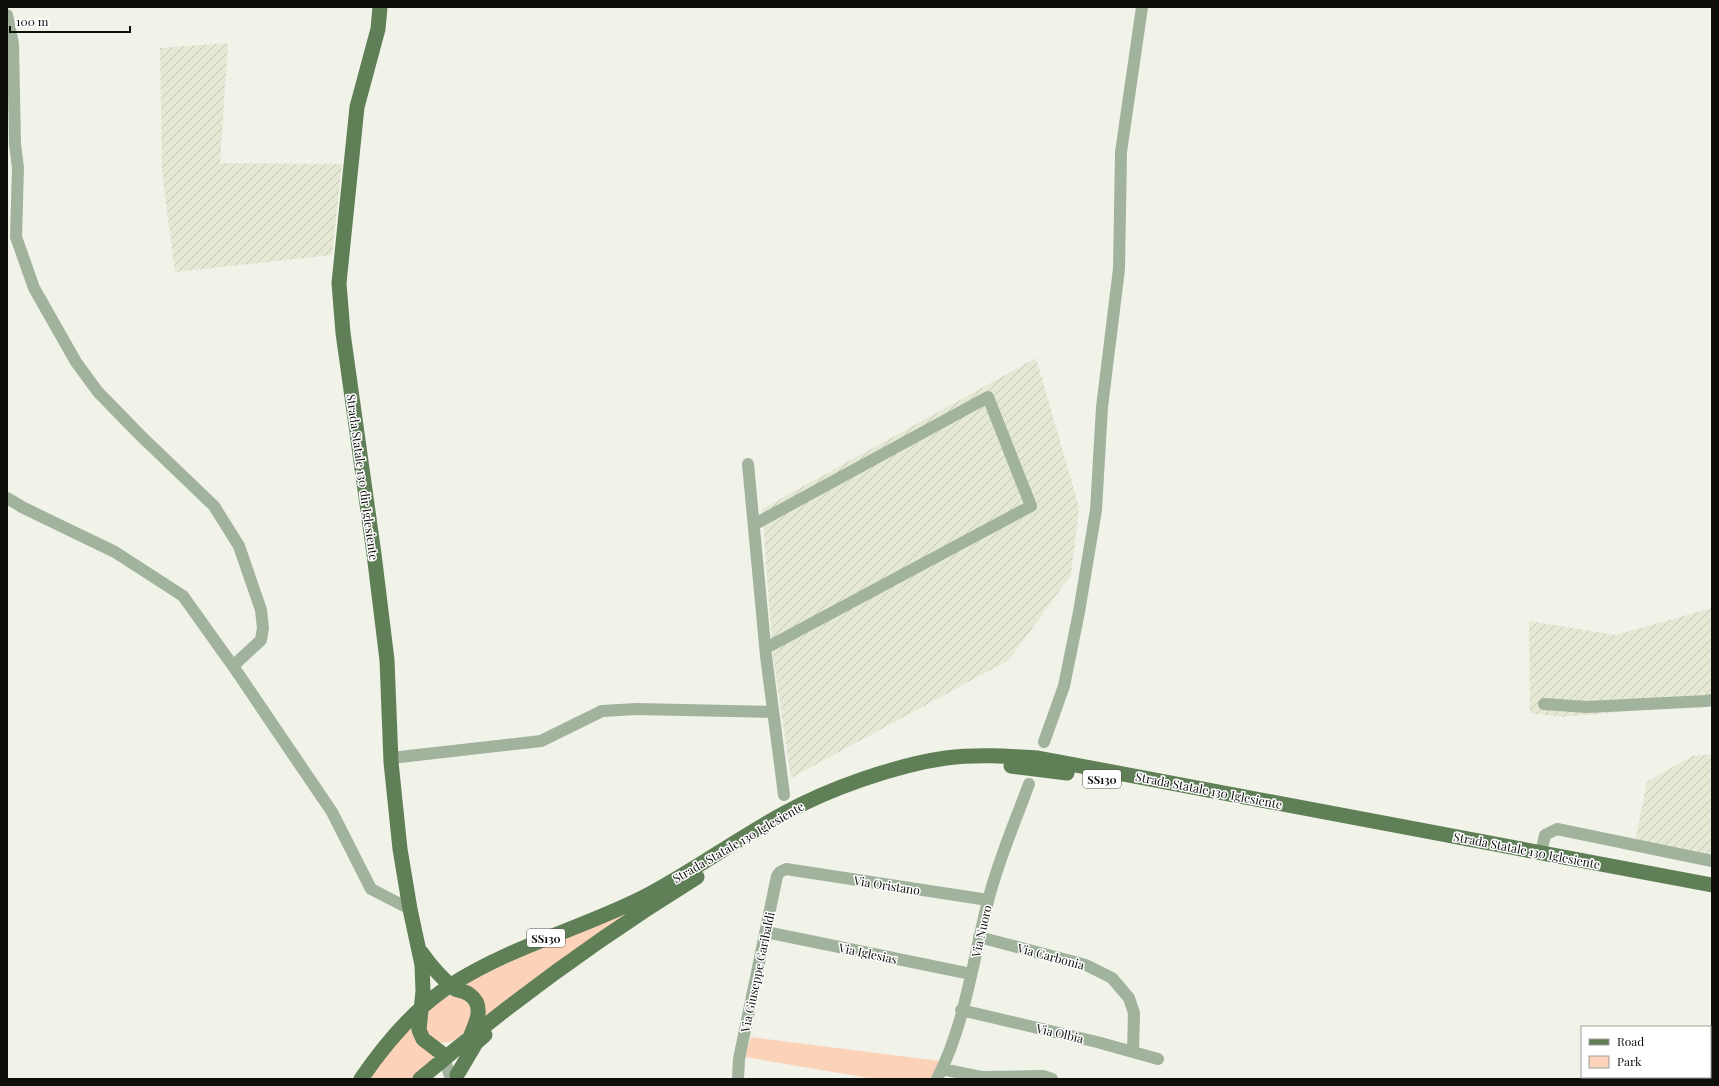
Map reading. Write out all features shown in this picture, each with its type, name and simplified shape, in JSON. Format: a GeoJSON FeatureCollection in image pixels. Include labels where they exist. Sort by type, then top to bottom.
{"type":"FeatureCollection","features":[{"type":"Feature","properties":{"kind":"main road","name":"Strada Statale 130 dir Iglesiente"},"geometry":{"type":"LineString","coordinates":[[380,7],[378,29],[357,107],[339,283],[343,333],[374,554],[387,660],[391,758],[400,849],[410,909],[422,964],[423,991],[420,1009]]}},
{"type":"Feature","properties":{"kind":"main road","name":"Strada Statale 130 Iglesiente"},"geometry":{"type":"LineString","coordinates":[[361,1079],[388,1044],[420,1009],[452,984],[542,940],[642,898],[786,812],[832,792],[889,771],[946,758],[997,755],[1038,758],[1712,885]]}},
{"type":"Feature","properties":{"kind":"main road","name":"Strada Statale 130 Iglesiente"},"geometry":{"type":"LineString","coordinates":[[420,1079],[470,1037],[608,934],[653,904],[788,820],[839,799],[924,772],[988,764],[1034,768],[1149,786],[1712,894]]}},
{"type":"Feature","properties":{"kind":"main road","name":"Strada Statale 130 dir Iglesiente"},"geometry":{"type":"LineString","coordinates":[[419,948],[433,969],[452,984]]}},
{"type":"Feature","properties":{"kind":"main road"},"geometry":{"type":"LineString","coordinates":[[452,984],[456,989],[471,995],[478,1008],[477,1020],[470,1037]]}},
{"type":"Feature","properties":{"kind":"main road"},"geometry":{"type":"LineString","coordinates":[[455,1078],[476,1043],[508,1017],[518,1001]]}},
{"type":"Feature","properties":{"kind":"main road"},"geometry":{"type":"LineString","coordinates":[[420,1009],[418,1026],[420,1035],[440,1052],[444,1058]]}},
{"type":"Feature","properties":{"kind":"street"},"geometry":{"type":"LineString","coordinates":[[1044,742],[1064,686],[1079,612],[1096,510],[1102,407],[1119,268],[1121,152],[1142,7]]}},
{"type":"Feature","properties":{"kind":"street"},"geometry":{"type":"LineString","coordinates":[[7,15],[12,44],[15,144],[18,168],[16,237],[34,288],[76,362],[98,392],[141,436],[214,506],[239,546],[261,610],[263,628],[261,640],[233,666]]}},
{"type":"Feature","properties":{"kind":"street"},"geometry":{"type":"LineString","coordinates":[[755,524],[988,397],[1031,506],[766,648]]}},
{"type":"Feature","properties":{"kind":"street"},"geometry":{"type":"LineString","coordinates":[[748,464],[766,648],[784,795]]}},
{"type":"Feature","properties":{"kind":"street"},"geometry":{"type":"LineString","coordinates":[[7,498],[22,507],[115,552],[183,596],[233,666],[332,812],[371,889],[410,909]]}},
{"type":"Feature","properties":{"kind":"street"},"geometry":{"type":"LineString","coordinates":[[1544,704],[1587,707],[1712,700]]}},
{"type":"Feature","properties":{"kind":"street"},"geometry":{"type":"LineString","coordinates":[[391,758],[541,741],[602,711],[637,709],[773,712]]}},
{"type":"Feature","properties":{"kind":"street","name":"Via Nuoro"},"geometry":{"type":"LineString","coordinates":[[940,1074],[962,1010],[988,900],[1028,784]]}},
{"type":"Feature","properties":{"kind":"street"},"geometry":{"type":"LineString","coordinates":[[1541,853],[1545,835],[1557,829],[1712,861]]}},
{"type":"Feature","properties":{"kind":"street","name":"Via Oristano"},"geometry":{"type":"LineString","coordinates":[[786,869],[988,900]]}},
{"type":"Feature","properties":{"kind":"street","name":"Via Giuseppe Garibaldi"},"geometry":{"type":"LineString","coordinates":[[738,1079],[739,1059],[777,876],[780,872],[786,869]]}},
{"type":"Feature","properties":{"kind":"street","name":"Via Iglesias"},"geometry":{"type":"LineString","coordinates":[[766,932],[971,974]]}},
{"type":"Feature","properties":{"kind":"street","name":"Via Carbonia"},"geometry":{"type":"LineString","coordinates":[[979,937],[1086,965],[1112,978],[1129,998],[1134,1013],[1133,1052]]}},
{"type":"Feature","properties":{"kind":"street","name":"Via Olbia"},"geometry":{"type":"LineString","coordinates":[[962,1010],[1097,1042],[1158,1059]]}},
{"type":"Feature","properties":{"kind":"street"},"geometry":{"type":"LineString","coordinates":[[455,1078],[470,1037]]}},
{"type":"Feature","properties":{"kind":"street"},"geometry":{"type":"LineString","coordinates":[[444,1058],[455,1078]]}},
{"type":"Feature","properties":{"kind":"street"},"geometry":{"type":"LineString","coordinates":[[940,1074],[980,1077],[1043,1076],[1052,1079]]}},
{"type":"Feature","properties":{"kind":"shaded area"},"geometry":{"type":"Polygon","coordinates":[[[228,43],[220,163],[342,164],[332,255],[175,272],[162,172],[160,48],[228,43]]]}},
{"type":"Feature","properties":{"kind":"shaded area"},"geometry":{"type":"Polygon","coordinates":[[[1036,358],[1079,507],[1071,575],[1009,660],[791,778],[773,656],[762,509],[1036,358]]]}},
{"type":"Feature","properties":{"kind":"shaded area"},"geometry":{"type":"Polygon","coordinates":[[[1712,608],[1712,704],[1563,717],[1530,713],[1529,621],[1616,635],[1712,608]]]}},
{"type":"Feature","properties":{"kind":"shaded area"},"geometry":{"type":"Polygon","coordinates":[[[1712,754],[1712,861],[1635,842],[1647,782],[1692,756],[1712,754]]]}},
{"type":"Feature","properties":{"kind":"green space"},"geometry":{"type":"Polygon","coordinates":[[[642,905],[482,1023],[461,983],[642,905]]]}},
{"type":"Feature","properties":{"kind":"green space"},"geometry":{"type":"Polygon","coordinates":[[[449,996],[458,997],[468,1003],[473,1015],[464,1032],[453,1041],[443,1043],[434,1040],[428,1033],[425,1024],[427,1013],[435,1004],[449,996]]]}},
{"type":"Feature","properties":{"kind":"green space"},"geometry":{"type":"Polygon","coordinates":[[[413,1021],[438,1056],[413,1079],[365,1079],[413,1021]]]}},
{"type":"Feature","properties":{"kind":"green space"},"geometry":{"type":"Polygon","coordinates":[[[751,1037],[940,1061],[932,1079],[875,1079],[745,1057],[751,1037]]]}}]}
